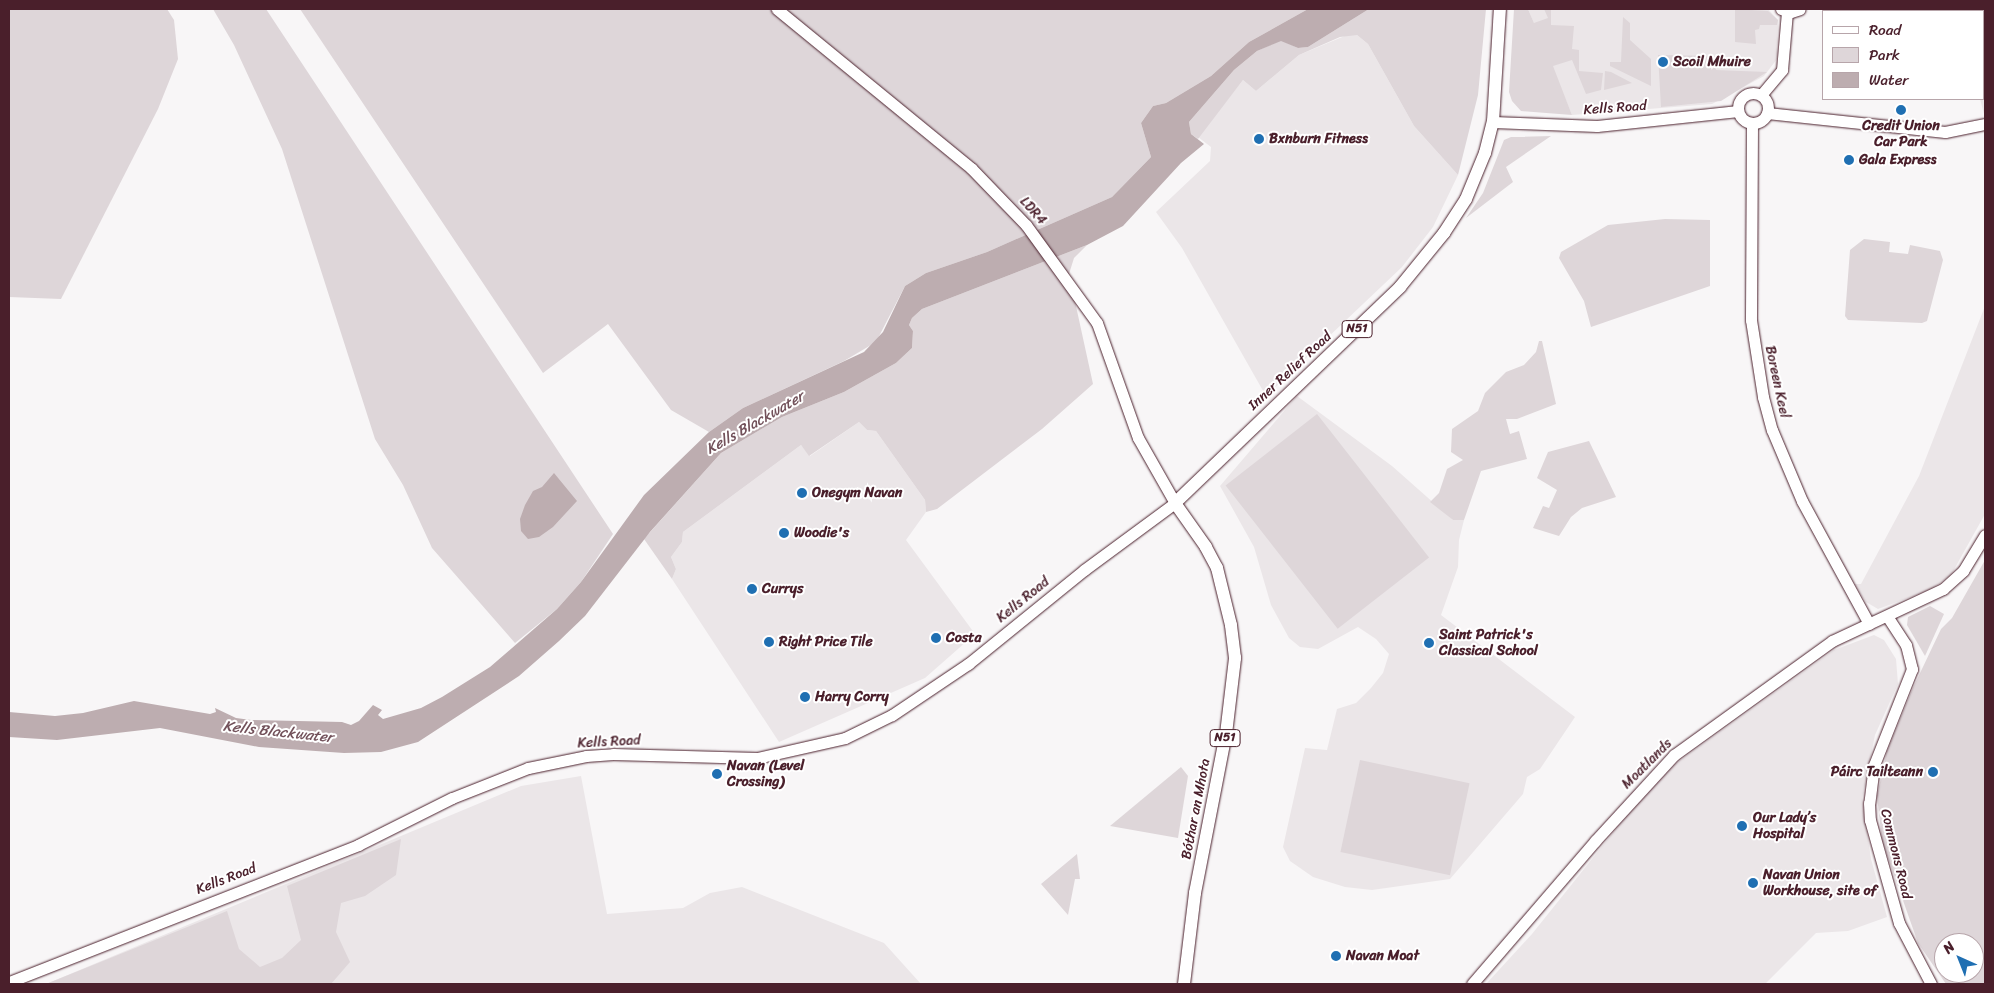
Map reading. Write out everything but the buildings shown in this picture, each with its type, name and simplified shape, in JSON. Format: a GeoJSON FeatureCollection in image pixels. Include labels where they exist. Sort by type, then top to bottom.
{"type":"FeatureCollection","features":[{"type":"Feature","properties":{"kind":"main road","name":"Inner Relief Road"},"geometry":{"type":"LineString","coordinates":[[1175,503],[1421,264],[1466,199],[1485,153],[1493,122],[1500,9]]}},
{"type":"Feature","properties":{"kind":"main road","name":"Bóthar an Mhota"},"geometry":{"type":"LineString","coordinates":[[1175,503],[1213,560],[1228,606],[1236,658],[1226,734],[1195,893],[1184,984]]}},
{"type":"Feature","properties":{"kind":"street","name":"LDR4"},"geometry":{"type":"LineString","coordinates":[[777,9],[971,168],[1026,224],[1058,266],[1097,323],[1138,438],[1175,503]]}},
{"type":"Feature","properties":{"kind":"street"},"geometry":{"type":"LineString","coordinates":[[1761,95],[1782,70],[1784,10],[1800,9]]}},
{"type":"Feature","properties":{"kind":"street"},"geometry":{"type":"LineString","coordinates":[[1751,93],[1761,95],[1768,103],[1767,114],[1761,121],[1752,124],[1743,120],[1738,112],[1742,97],[1751,93]]}},
{"type":"Feature","properties":{"kind":"street","name":"Kells Road"},"geometry":{"type":"LineString","coordinates":[[1493,122],[1597,126],[1738,112]]}},
{"type":"Feature","properties":{"kind":"street"},"geometry":{"type":"LineString","coordinates":[[1767,114],[1945,132],[1985,124]]}},
{"type":"Feature","properties":{"kind":"street","name":"Boreen Keel"},"geometry":{"type":"LineString","coordinates":[[1752,124],[1751,320],[1763,397],[1772,430],[1802,501],[1869,624]]}},
{"type":"Feature","properties":{"kind":"street","name":"Kells Road"},"geometry":{"type":"LineString","coordinates":[[9,982],[358,844],[452,798],[528,768],[578,757],[612,754],[757,758],[845,738],[885,719],[928,692],[1175,503]]}},
{"type":"Feature","properties":{"kind":"street","name":"Moatlands"},"geometry":{"type":"LineString","coordinates":[[1472,984],[1534,916],[1595,841],[1674,755],[1815,652],[1869,624],[1943,590],[1955,580],[1985,535]]}},
{"type":"Feature","properties":{"kind":"street","name":"Commons Road"},"geometry":{"type":"LineString","coordinates":[[1887,616],[1906,645],[1912,669],[1874,765],[1869,795],[1870,820],[1899,923],[1931,984]]}},
{"type":"Feature","properties":{"kind":"shaded area","name":"Scoil Mhuire"},"geometry":{"type":"Polygon","coordinates":[[[1528,9],[1768,9],[1778,20],[1777,59],[1764,76],[1712,104],[1572,115],[1528,9]]]}},
{"type":"Feature","properties":{"kind":"shaded area"},"geometry":{"type":"Polygon","coordinates":[[[1985,12],[1985,114],[1980,100],[1984,100],[1985,12]]]}},
{"type":"Feature","properties":{"kind":"shaded area"},"geometry":{"type":"Polygon","coordinates":[[[1347,35],[1357,35],[1368,44],[1414,126],[1458,175],[1433,227],[1402,267],[1266,396],[1182,248],[1156,212],[1210,161],[1211,147],[1198,137],[1243,80],[1256,91],[1299,55],[1347,35]]]}},
{"type":"Feature","properties":{"kind":"shaded area"},"geometry":{"type":"Polygon","coordinates":[[[1985,306],[1985,514],[1951,575],[1930,590],[1878,609],[1866,602],[1854,584],[1861,584],[1919,476],[1985,306]]]}},
{"type":"Feature","properties":{"kind":"shaded area","name":"Saint Patrick's Classical School"},"geometry":{"type":"Polygon","coordinates":[[[1297,396],[1392,466],[1453,520],[1464,520],[1459,540],[1458,567],[1441,615],[1575,717],[1540,769],[1527,777],[1523,794],[1450,879],[1372,890],[1345,887],[1313,877],[1290,861],[1283,847],[1305,748],[1327,750],[1337,709],[1356,703],[1371,688],[1383,673],[1389,654],[1376,639],[1358,627],[1318,649],[1300,647],[1289,638],[1271,605],[1254,547],[1220,486],[1297,396]]]}},
{"type":"Feature","properties":{"kind":"shaded area"},"geometry":{"type":"Polygon","coordinates":[[[859,422],[867,430],[876,431],[925,500],[926,512],[906,540],[975,634],[925,678],[779,742],[672,579],[676,569],[671,557],[682,542],[683,532],[801,445],[810,456],[859,422]]]}},
{"type":"Feature","properties":{"kind":"shaded area","name":"Our Lady’s Hospital"},"geometry":{"type":"Polygon","coordinates":[[[1874,635],[1884,640],[1896,659],[1898,684],[1875,735],[1862,799],[1871,859],[1887,917],[1848,931],[1816,933],[1765,984],[1486,984],[1532,934],[1632,809],[1675,764],[1834,650],[1874,635]]]}},
{"type":"Feature","properties":{"kind":"shaded area"},"geometry":{"type":"Polygon","coordinates":[[[581,776],[607,914],[683,908],[710,893],[742,887],[884,943],[921,984],[46,984],[521,786],[581,776]]]}},
{"type":"Feature","properties":{"kind":"green space"},"geometry":{"type":"Polygon","coordinates":[[[9,9],[167,9],[174,20],[178,59],[158,109],[61,299],[9,297],[9,9]]]}},
{"type":"Feature","properties":{"kind":"green space"},"geometry":{"type":"Polygon","coordinates":[[[213,9],[266,9],[613,534],[581,582],[557,609],[515,643],[432,548],[403,485],[375,439],[282,149],[234,45],[213,9]]]}},
{"type":"Feature","properties":{"kind":"green space"},"geometry":{"type":"Polygon","coordinates":[[[300,9],[1308,9],[1249,42],[1211,76],[1166,103],[1153,106],[1141,123],[1151,157],[1112,197],[987,252],[926,273],[905,286],[876,342],[844,361],[743,408],[709,432],[671,410],[608,324],[543,373],[300,9]]]}},
{"type":"Feature","properties":{"kind":"green space"},"geometry":{"type":"Polygon","coordinates":[[[1369,9],[1486,9],[1478,95],[1458,175],[1414,126],[1368,44],[1357,35],[1340,37],[1299,55],[1256,91],[1243,80],[1198,139],[1191,134],[1189,122],[1234,70],[1257,51],[1281,40],[1298,48],[1308,47],[1369,9]]]}},
{"type":"Feature","properties":{"kind":"green space"},"geometry":{"type":"Polygon","coordinates":[[[1514,9],[1528,9],[1534,23],[1548,18],[1544,9],[1551,9],[1551,25],[1574,26],[1572,49],[1579,50],[1579,71],[1603,73],[1601,90],[1586,94],[1572,60],[1553,66],[1572,115],[1521,111],[1512,101],[1509,92],[1514,9]]]}},
{"type":"Feature","properties":{"kind":"green space"},"geometry":{"type":"Polygon","coordinates":[[[1735,9],[1768,11],[1778,20],[1777,25],[1760,25],[1759,29],[1755,30],[1756,44],[1735,42],[1735,9]]]}},
{"type":"Feature","properties":{"kind":"green space"},"geometry":{"type":"Polygon","coordinates":[[[1623,17],[1630,23],[1630,40],[1651,59],[1651,86],[1610,66],[1610,62],[1621,62],[1623,17]]]}},
{"type":"Feature","properties":{"kind":"green space"},"geometry":{"type":"Polygon","coordinates":[[[1658,55],[1715,56],[1716,70],[1767,72],[1721,101],[1661,107],[1658,55]]]}},
{"type":"Feature","properties":{"kind":"green space"},"geometry":{"type":"Polygon","coordinates":[[[1605,71],[1611,72],[1632,83],[1604,90],[1605,71]]]}},
{"type":"Feature","properties":{"kind":"green space"},"geometry":{"type":"Polygon","coordinates":[[[1551,136],[1506,167],[1513,182],[1466,218],[1483,193],[1504,140],[1511,137],[1551,136]]]}},
{"type":"Feature","properties":{"kind":"green space"},"geometry":{"type":"Polygon","coordinates":[[[1665,219],[1710,220],[1710,286],[1591,327],[1584,301],[1559,258],[1561,252],[1608,225],[1665,219]]]}},
{"type":"Feature","properties":{"kind":"green space"},"geometry":{"type":"Polygon","coordinates":[[[1864,239],[1890,242],[1889,252],[1908,254],[1910,245],[1940,251],[1943,260],[1927,321],[1922,323],[1848,320],[1845,316],[1850,250],[1864,239]]]}},
{"type":"Feature","properties":{"kind":"green space"},"geometry":{"type":"Polygon","coordinates":[[[1087,245],[1074,258],[1069,274],[1093,384],[1042,429],[937,509],[926,512],[925,500],[876,431],[867,430],[859,422],[809,456],[801,445],[683,532],[682,542],[671,557],[676,569],[672,579],[644,539],[721,453],[782,417],[844,392],[896,363],[912,348],[913,331],[909,325],[912,318],[922,309],[1087,245]]]}},
{"type":"Feature","properties":{"kind":"green space"},"geometry":{"type":"Polygon","coordinates":[[[1539,341],[1542,341],[1556,404],[1517,419],[1506,419],[1510,434],[1519,431],[1527,459],[1481,471],[1464,520],[1453,520],[1430,502],[1439,493],[1447,469],[1463,460],[1451,452],[1452,429],[1478,411],[1485,393],[1506,372],[1524,365],[1536,352],[1539,341]]]}},
{"type":"Feature","properties":{"kind":"green space"},"geometry":{"type":"Polygon","coordinates":[[[1317,414],[1429,557],[1338,629],[1226,485],[1317,414]]]}},
{"type":"Feature","properties":{"kind":"green space"},"geometry":{"type":"Polygon","coordinates":[[[1589,441],[1616,497],[1582,508],[1571,517],[1559,536],[1533,528],[1543,506],[1549,508],[1557,490],[1537,478],[1548,452],[1589,441]]]}},
{"type":"Feature","properties":{"kind":"green space","name":"Páirc Tailteann"},"geometry":{"type":"Polygon","coordinates":[[[1985,560],[1985,984],[1946,984],[1984,983],[1984,933],[1934,933],[1934,966],[1918,943],[1882,841],[1877,796],[1887,751],[1912,690],[1941,629],[1952,618],[1985,560]]]}},
{"type":"Feature","properties":{"kind":"green space"},"geometry":{"type":"Polygon","coordinates":[[[1930,606],[1944,614],[1925,656],[1907,625],[1908,617],[1930,606]]]}},
{"type":"Feature","properties":{"kind":"green space"},"geometry":{"type":"Polygon","coordinates":[[[1360,760],[1470,783],[1450,875],[1340,852],[1360,760]]]}},
{"type":"Feature","properties":{"kind":"green space"},"geometry":{"type":"Polygon","coordinates":[[[1181,767],[1188,776],[1178,838],[1110,826],[1181,767]]]}},
{"type":"Feature","properties":{"kind":"green space"},"geometry":{"type":"Polygon","coordinates":[[[401,839],[396,875],[365,896],[341,903],[336,932],[350,962],[331,984],[46,984],[227,911],[239,949],[260,967],[282,958],[301,940],[287,886],[401,839]]]}},
{"type":"Feature","properties":{"kind":"green space"},"geometry":{"type":"Polygon","coordinates":[[[1077,854],[1080,879],[1075,879],[1068,915],[1041,884],[1077,854]]]}},
{"type":"Feature","properties":{"kind":"water","name":"Kells Blackwater"},"geometry":{"type":"Polygon","coordinates":[[[1308,9],[1369,9],[1308,47],[1298,48],[1281,41],[1257,51],[1234,70],[1189,122],[1191,134],[1204,144],[1181,163],[1123,226],[1087,245],[922,309],[912,318],[909,325],[913,331],[912,348],[896,363],[844,392],[782,417],[721,453],[650,532],[585,616],[559,641],[519,676],[418,742],[381,752],[344,753],[259,747],[160,728],[57,740],[9,737],[9,712],[55,716],[83,713],[134,701],[210,714],[216,712],[215,708],[236,718],[251,720],[342,722],[351,725],[359,721],[373,705],[382,710],[378,715],[383,719],[421,708],[442,697],[490,667],[557,609],[581,582],[644,495],[709,432],[743,408],[864,352],[883,332],[905,286],[926,273],[987,252],[1112,197],[1151,157],[1141,123],[1153,106],[1166,103],[1211,76],[1249,42],[1308,9]]]}},
{"type":"Feature","properties":{"kind":"water"},"geometry":{"type":"Polygon","coordinates":[[[554,473],[577,501],[553,527],[539,537],[528,539],[521,531],[520,519],[525,505],[533,491],[542,487],[554,473]]]}},
{"type":"Feature","properties":{"kind":"place","name":"Scoil Mhuire"},"geometry":{"type":"Point","coordinates":[1663,62]}},
{"type":"Feature","properties":{"kind":"place","name":"Credit Union Car Park"},"geometry":{"type":"Point","coordinates":[1901,110]}},
{"type":"Feature","properties":{"kind":"place","name":"Bxnburn Fitness"},"geometry":{"type":"Point","coordinates":[1259,139]}},
{"type":"Feature","properties":{"kind":"place","name":"Gala Express"},"geometry":{"type":"Point","coordinates":[1849,160]}},
{"type":"Feature","properties":{"kind":"place","name":"Onegym Navan"},"geometry":{"type":"Point","coordinates":[802,493]}},
{"type":"Feature","properties":{"kind":"place","name":"Woodie's"},"geometry":{"type":"Point","coordinates":[784,533]}},
{"type":"Feature","properties":{"kind":"place","name":"Currys"},"geometry":{"type":"Point","coordinates":[752,589]}},
{"type":"Feature","properties":{"kind":"place","name":"Costa"},"geometry":{"type":"Point","coordinates":[936,638]}},
{"type":"Feature","properties":{"kind":"place","name":"Right Price Tile"},"geometry":{"type":"Point","coordinates":[769,642]}},
{"type":"Feature","properties":{"kind":"place","name":"Saint Patrick's Classical School"},"geometry":{"type":"Point","coordinates":[1429,643]}},
{"type":"Feature","properties":{"kind":"place","name":"Harry Corry"},"geometry":{"type":"Point","coordinates":[805,697]}},
{"type":"Feature","properties":{"kind":"place","name":"Páirc Tailteann"},"geometry":{"type":"Point","coordinates":[1933,772]}},
{"type":"Feature","properties":{"kind":"place","name":"Navan (Level Crossing)"},"geometry":{"type":"Point","coordinates":[717,774]}},
{"type":"Feature","properties":{"kind":"place","name":"Our Lady’s Hospital"},"geometry":{"type":"Point","coordinates":[1742,826]}},
{"type":"Feature","properties":{"kind":"place","name":"Navan Union Workhouse, site of"},"geometry":{"type":"Point","coordinates":[1753,883]}},
{"type":"Feature","properties":{"kind":"place","name":"Navan Moat"},"geometry":{"type":"Point","coordinates":[1336,956]}}]}
